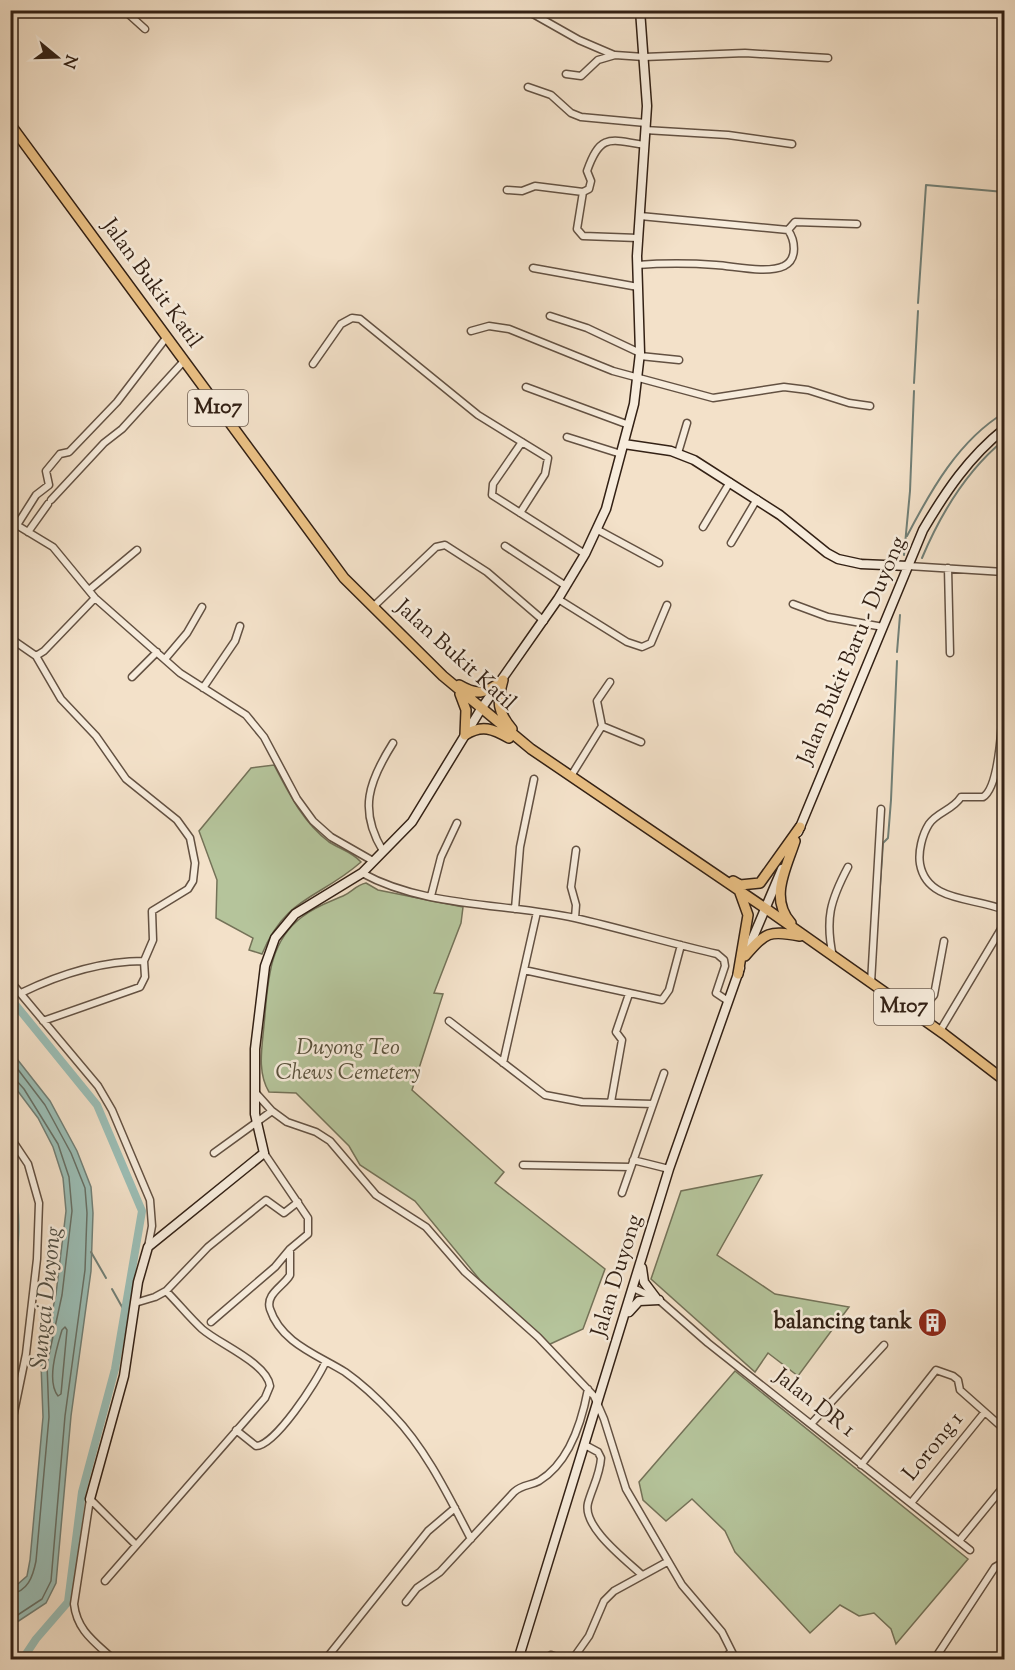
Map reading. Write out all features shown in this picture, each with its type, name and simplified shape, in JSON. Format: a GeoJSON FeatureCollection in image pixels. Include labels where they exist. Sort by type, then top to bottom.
{"type":"FeatureCollection","features":[{"type":"Feature","properties":{"kind":"main road","name":"Jalan Bukit Katil"},"geometry":{"type":"LineString","coordinates":[[10,124],[344,578],[443,676],[531,748],[765,908],[1005,1080]]}},
{"type":"Feature","properties":{"kind":"main road"},"geometry":{"type":"LineString","coordinates":[[443,676],[474,693],[489,691],[503,680]]}},
{"type":"Feature","properties":{"kind":"main road"},"geometry":{"type":"LineString","coordinates":[[503,680],[497,699],[501,716],[531,748]]}},
{"type":"Feature","properties":{"kind":"main road"},"geometry":{"type":"LineString","coordinates":[[456,687],[465,704],[467,718],[465,735]]}},
{"type":"Feature","properties":{"kind":"main road"},"geometry":{"type":"LineString","coordinates":[[465,735],[474,729],[492,728],[531,748]]}},
{"type":"Feature","properties":{"kind":"main road"},"geometry":{"type":"LineString","coordinates":[[709,869],[740,885],[760,883],[800,827]]}},
{"type":"Feature","properties":{"kind":"main road"},"geometry":{"type":"LineString","coordinates":[[800,827],[778,898],[785,916],[802,936]]}},
{"type":"Feature","properties":{"kind":"main road"},"geometry":{"type":"LineString","coordinates":[[738,974],[748,915],[739,890]]}},
{"type":"Feature","properties":{"kind":"main road"},"geometry":{"type":"LineString","coordinates":[[745,956],[761,937],[771,932],[802,936]]}},
{"type":"Feature","properties":{"kind":"street"},"geometry":{"type":"LineString","coordinates":[[124,10],[145,29]]}},
{"type":"Feature","properties":{"kind":"street"},"geometry":{"type":"LineString","coordinates":[[526,10],[579,40],[615,55],[644,57],[745,53],[828,58]]}},
{"type":"Feature","properties":{"kind":"street"},"geometry":{"type":"LineString","coordinates":[[211,1322],[275,1268],[290,1249],[308,1234],[308,1218],[264,1153],[257,1123],[255,1092],[259,999],[266,959],[275,938],[295,914],[362,873],[412,822],[481,709],[544,621],[598,530],[629,425],[640,355],[637,265],[646,127],[640,10]]}},
{"type":"Feature","properties":{"kind":"street"},"geometry":{"type":"LineString","coordinates":[[566,74],[580,75],[598,60],[615,55]]}},
{"type":"Feature","properties":{"kind":"street"},"geometry":{"type":"LineString","coordinates":[[528,87],[551,95],[571,113],[581,117],[792,144]]}},
{"type":"Feature","properties":{"kind":"street"},"geometry":{"type":"LineString","coordinates":[[638,238],[579,233],[577,229],[583,192],[590,185],[587,171],[594,151],[605,141],[645,145]]}},
{"type":"Feature","properties":{"kind":"street"},"geometry":{"type":"LineString","coordinates":[[507,190],[522,191],[536,186],[583,192]]}},
{"type":"Feature","properties":{"kind":"street"},"geometry":{"type":"LineString","coordinates":[[640,216],[788,230]]}},
{"type":"Feature","properties":{"kind":"street"},"geometry":{"type":"LineString","coordinates":[[788,230],[795,222],[804,221],[857,224]]}},
{"type":"Feature","properties":{"kind":"street"},"geometry":{"type":"LineString","coordinates":[[637,265],[670,263],[735,268],[782,267],[789,263],[794,250],[793,238],[788,230]]}},
{"type":"Feature","properties":{"kind":"street"},"geometry":{"type":"LineString","coordinates":[[533,268],[638,286]]}},
{"type":"Feature","properties":{"kind":"street"},"geometry":{"type":"LineString","coordinates":[[550,316],[587,328],[640,355],[679,360]]}},
{"type":"Feature","properties":{"kind":"street"},"geometry":{"type":"LineString","coordinates":[[313,364],[341,324],[352,318],[360,319],[478,415],[545,455],[549,463],[545,474],[520,513]]}},
{"type":"Feature","properties":{"kind":"street"},"geometry":{"type":"LineString","coordinates":[[471,331],[489,326],[509,329],[638,379],[713,398],[784,387],[807,390],[849,403],[870,405]]}},
{"type":"Feature","properties":{"kind":"street"},"geometry":{"type":"LineString","coordinates":[[17,525],[36,495],[50,485],[45,471],[60,454],[69,452],[117,402],[166,338]]}},
{"type":"Feature","properties":{"kind":"street"},"geometry":{"type":"LineString","coordinates":[[28,532],[49,502],[104,443],[122,429],[183,362]]}},
{"type":"Feature","properties":{"kind":"street"},"geometry":{"type":"LineString","coordinates":[[526,387],[629,425]]}},
{"type":"Feature","properties":{"kind":"street"},"geometry":{"type":"LineString","coordinates":[[678,453],[687,423]]}},
{"type":"Feature","properties":{"kind":"street","name":"Jalan Bukit Baru - Duyong"},"geometry":{"type":"LineString","coordinates":[[765,908],[923,530],[948,487],[982,447],[1005,429]]}},
{"type":"Feature","properties":{"kind":"street"},"geometry":{"type":"LineString","coordinates":[[567,437],[621,454]]}},
{"type":"Feature","properties":{"kind":"street"},"geometry":{"type":"LineString","coordinates":[[522,442],[493,484],[491,492],[495,498],[585,554]]}},
{"type":"Feature","properties":{"kind":"street"},"geometry":{"type":"LineString","coordinates":[[624,444],[678,453],[694,460],[757,500],[838,559],[861,564],[1005,572]]}},
{"type":"Feature","properties":{"kind":"street"},"geometry":{"type":"LineString","coordinates":[[703,527],[730,482]]}},
{"type":"Feature","properties":{"kind":"street"},"geometry":{"type":"LineString","coordinates":[[730,543],[757,500]]}},
{"type":"Feature","properties":{"kind":"street"},"geometry":{"type":"LineString","coordinates":[[10,521],[53,547],[95,598],[165,659],[203,688],[237,708],[255,724],[297,799],[313,821],[331,837],[373,861]]}},
{"type":"Feature","properties":{"kind":"street"},"geometry":{"type":"LineString","coordinates":[[598,530],[658,563]]}},
{"type":"Feature","properties":{"kind":"street"},"geometry":{"type":"LineString","coordinates":[[373,607],[440,545],[450,548],[487,572],[544,621]]}},
{"type":"Feature","properties":{"kind":"street"},"geometry":{"type":"LineString","coordinates":[[505,546],[566,586]]}},
{"type":"Feature","properties":{"kind":"street"},"geometry":{"type":"LineString","coordinates":[[89,590],[137,550]]}},
{"type":"Feature","properties":{"kind":"street"},"geometry":{"type":"LineString","coordinates":[[948,568],[950,653]]}},
{"type":"Feature","properties":{"kind":"street"},"geometry":{"type":"LineString","coordinates":[[36,656],[52,643],[95,598]]}},
{"type":"Feature","properties":{"kind":"street"},"geometry":{"type":"LineString","coordinates":[[558,599],[627,642],[642,647],[651,643],[667,605]]}},
{"type":"Feature","properties":{"kind":"street"},"geometry":{"type":"LineString","coordinates":[[793,604],[828,617],[883,627]]}},
{"type":"Feature","properties":{"kind":"street"},"geometry":{"type":"LineString","coordinates":[[165,659],[187,633],[202,607]]}},
{"type":"Feature","properties":{"kind":"street"},"geometry":{"type":"LineString","coordinates":[[203,688],[235,641],[240,626]]}},
{"type":"Feature","properties":{"kind":"street"},"geometry":{"type":"LineString","coordinates":[[10,638],[36,656],[61,699],[96,736],[126,779],[177,820],[190,838],[195,863],[193,881],[188,889],[152,911],[153,940],[144,961],[145,977],[136,990],[43,1020]]}},
{"type":"Feature","properties":{"kind":"street"},"geometry":{"type":"LineString","coordinates":[[132,677],[157,652]]}},
{"type":"Feature","properties":{"kind":"street"},"geometry":{"type":"LineString","coordinates":[[1005,680],[1003,732],[991,790],[983,797],[961,797],[953,807],[929,823],[920,849],[920,861],[926,881],[931,887],[949,896],[1005,910]]}},
{"type":"Feature","properties":{"kind":"street"},"geometry":{"type":"LineString","coordinates":[[571,776],[602,726],[597,701],[610,682]]}},
{"type":"Feature","properties":{"kind":"street"},"geometry":{"type":"LineString","coordinates":[[602,726],[641,742]]}},
{"type":"Feature","properties":{"kind":"street"},"geometry":{"type":"LineString","coordinates":[[383,851],[373,832],[370,787],[375,771],[393,743]]}},
{"type":"Feature","properties":{"kind":"street"},"geometry":{"type":"LineString","coordinates":[[515,909],[520,847],[534,779]]}},
{"type":"Feature","properties":{"kind":"street"},"geometry":{"type":"LineString","coordinates":[[871,983],[881,809]]}},
{"type":"Feature","properties":{"kind":"street"},"geometry":{"type":"LineString","coordinates":[[431,896],[441,857],[457,823]]}},
{"type":"Feature","properties":{"kind":"street"},"geometry":{"type":"LineString","coordinates":[[575,918],[576,905],[571,887],[576,850]]}},
{"type":"Feature","properties":{"kind":"street"},"geometry":{"type":"LineString","coordinates":[[833,957],[828,934],[828,914],[848,867]]}},
{"type":"Feature","properties":{"kind":"street"},"geometry":{"type":"LineString","coordinates":[[362,873],[387,885],[431,896],[575,918],[721,957],[725,966],[716,993],[728,1001]]}},
{"type":"Feature","properties":{"kind":"street","name":"Jalan Duyong"},"geometry":{"type":"LineString","coordinates":[[518,1659],[624,1323],[669,1169],[728,1001],[765,908]]}},
{"type":"Feature","properties":{"kind":"street"},"geometry":{"type":"LineString","coordinates":[[503,1063],[537,912]]}},
{"type":"Feature","properties":{"kind":"street"},"geometry":{"type":"LineString","coordinates":[[939,1031],[1005,924]]}},
{"type":"Feature","properties":{"kind":"street"},"geometry":{"type":"LineString","coordinates":[[917,1015],[934,994],[944,941]]}},
{"type":"Feature","properties":{"kind":"street"},"geometry":{"type":"LineString","coordinates":[[524,970],[656,1000],[666,997],[681,945]]}},
{"type":"Feature","properties":{"kind":"street"},"geometry":{"type":"LineString","coordinates":[[21,993],[46,981],[104,962],[144,961]]}},
{"type":"Feature","properties":{"kind":"street"},"geometry":{"type":"LineString","coordinates":[[10,981],[98,1086],[112,1110],[150,1200],[152,1226],[135,1303],[124,1377],[90,1499],[74,1604],[76,1618],[84,1632],[114,1659]]}},
{"type":"Feature","properties":{"kind":"street"},"geometry":{"type":"LineString","coordinates":[[611,1102],[622,1040],[616,1032],[629,994]]}},
{"type":"Feature","properties":{"kind":"street"},"geometry":{"type":"LineString","coordinates":[[449,1021],[545,1095],[573,1101],[654,1104]]}},
{"type":"Feature","properties":{"kind":"street"},"geometry":{"type":"LineString","coordinates":[[622,1193],[664,1073]]}},
{"type":"Feature","properties":{"kind":"street"},"geometry":{"type":"LineString","coordinates":[[255,1092],[272,1111],[287,1122],[316,1132],[330,1141],[376,1195],[426,1227],[465,1272],[538,1337],[588,1389],[598,1404],[626,1489],[681,1585],[722,1632],[736,1659]]}},
{"type":"Feature","properties":{"kind":"street"},"geometry":{"type":"LineString","coordinates":[[214,1153],[272,1111]]}},
{"type":"Feature","properties":{"kind":"street"},"geometry":{"type":"LineString","coordinates":[[10,1137],[28,1164],[39,1203],[37,1259],[26,1354],[10,1432]]}},
{"type":"Feature","properties":{"kind":"street"},"geometry":{"type":"LineString","coordinates":[[148,1247],[264,1153]]}},
{"type":"Feature","properties":{"kind":"street"},"geometry":{"type":"LineString","coordinates":[[523,1165],[632,1164],[669,1169]]}},
{"type":"Feature","properties":{"kind":"street"},"geometry":{"type":"LineString","coordinates":[[135,1303],[155,1298],[166,1291],[208,1247],[266,1200],[284,1213],[298,1202]]}},
{"type":"Feature","properties":{"kind":"street"},"geometry":{"type":"LineString","coordinates":[[290,1249],[290,1275],[270,1298],[271,1311],[294,1342],[325,1363],[346,1373],[395,1416],[423,1453],[471,1539]]}},
{"type":"Feature","properties":{"kind":"street"},"geometry":{"type":"LineString","coordinates":[[642,1261],[644,1282],[658,1299]]}},
{"type":"Feature","properties":{"kind":"street","name":"Jalan DR 1"},"geometry":{"type":"LineString","coordinates":[[633,1288],[658,1299],[708,1343],[970,1550]]}},
{"type":"Feature","properties":{"kind":"street"},"geometry":{"type":"LineString","coordinates":[[105,1581],[268,1394],[270,1386],[267,1377],[246,1359],[202,1329],[166,1291]]}},
{"type":"Feature","properties":{"kind":"street"},"geometry":{"type":"LineString","coordinates":[[624,1323],[628,1312],[639,1301],[658,1299]]}},
{"type":"Feature","properties":{"kind":"street"},"geometry":{"type":"LineString","coordinates":[[811,1424],[884,1345]]}},
{"type":"Feature","properties":{"kind":"street"},"geometry":{"type":"LineString","coordinates":[[236,1430],[256,1446],[262,1446],[280,1428],[313,1387],[325,1363]]}},
{"type":"Feature","properties":{"kind":"street"},"geometry":{"type":"LineString","coordinates":[[861,1465],[936,1370],[942,1370],[953,1376],[960,1390],[1005,1429]]}},
{"type":"Feature","properties":{"kind":"street"},"geometry":{"type":"LineString","coordinates":[[406,1602],[417,1588],[432,1579],[514,1492],[524,1484],[537,1482],[555,1467],[582,1421],[588,1389]]}},
{"type":"Feature","properties":{"kind":"street","name":"Lorong 1"},"geometry":{"type":"LineString","coordinates":[[911,1503],[984,1413]]}},
{"type":"Feature","properties":{"kind":"street"},"geometry":{"type":"LineString","coordinates":[[585,1445],[598,1452],[601,1458],[588,1503],[588,1516],[596,1530],[642,1575]]}},
{"type":"Feature","properties":{"kind":"street"},"geometry":{"type":"LineString","coordinates":[[959,1541],[1005,1486]]}},
{"type":"Feature","properties":{"kind":"street"},"geometry":{"type":"LineString","coordinates":[[90,1499],[136,1545]]}},
{"type":"Feature","properties":{"kind":"street"},"geometry":{"type":"LineString","coordinates":[[325,1659],[428,1531],[455,1508]]}},
{"type":"Feature","properties":{"kind":"street"},"geometry":{"type":"LineString","coordinates":[[572,1659],[589,1636],[604,1602],[614,1591],[667,1562]]}},
{"type":"Feature","properties":{"kind":"street"},"geometry":{"type":"LineString","coordinates":[[934,1659],[995,1567],[1005,1562]]}},
{"type":"Feature","properties":{"kind":"street"},"geometry":{"type":"LineString","coordinates":[[724,1659],[731,1651]]}},
{"type":"Feature","properties":{"kind":"street"},"geometry":{"type":"LineString","coordinates":[[545,1659],[551,1654],[565,1659]]}},
{"type":"Feature","properties":{"kind":"green space"},"geometry":{"type":"Polygon","coordinates":[[[274,765],[291,797],[312,826],[329,842],[350,853],[361,862],[293,909],[271,935],[262,954],[249,950],[253,938],[216,918],[217,880],[199,831],[251,768],[274,765]]]}},
{"type":"Feature","properties":{"kind":"green space","name":"Duyong Teo Chews Cemetery"},"geometry":{"type":"Polygon","coordinates":[[[366,883],[378,890],[463,907],[461,923],[434,993],[443,994],[412,1090],[504,1172],[495,1183],[605,1269],[583,1329],[548,1345],[480,1280],[415,1201],[360,1165],[349,1146],[296,1093],[269,1092],[265,1084],[261,1060],[267,995],[271,966],[282,939],[290,928],[307,913],[366,883]]]}},
{"type":"Feature","properties":{"kind":"green space"},"geometry":{"type":"Polygon","coordinates":[[[762,1175],[717,1255],[775,1294],[849,1307],[798,1376],[768,1353],[755,1372],[651,1279],[681,1191],[762,1175]]]}},
{"type":"Feature","properties":{"kind":"green space"},"geometry":{"type":"Polygon","coordinates":[[[735,1371],[968,1559],[896,1644],[891,1629],[874,1613],[859,1616],[840,1605],[810,1633],[735,1552],[725,1531],[692,1499],[666,1521],[643,1500],[639,1482],[735,1371]]]}},
{"type":"Feature","properties":{"kind":"water"},"geometry":{"type":"Polygon","coordinates":[[[10,1050],[50,1101],[77,1151],[91,1187],[93,1213],[91,1271],[71,1416],[56,1583],[46,1603],[11,1626],[11,1590],[27,1576],[30,1560],[43,1417],[41,1364],[56,1294],[66,1211],[63,1178],[53,1147],[38,1118],[11,1082],[10,1050]]]}},
{"type":"Feature","properties":{"kind":"waterway"},"geometry":{"type":"LineString","coordinates":[[918,303],[926,185],[1004,192]]}},
{"type":"Feature","properties":{"kind":"waterway"},"geometry":{"type":"LineString","coordinates":[[914,383],[918,311]]}},
{"type":"Feature","properties":{"kind":"waterway"},"geometry":{"type":"LineString","coordinates":[[904,555],[910,491],[914,391]]}},
{"type":"Feature","properties":{"kind":"waterway"},"geometry":{"type":"LineString","coordinates":[[907,536],[948,467],[973,437],[1004,413]]}},
{"type":"Feature","properties":{"kind":"waterway"},"geometry":{"type":"LineString","coordinates":[[922,558],[937,525],[966,479],[1004,440]]}},
{"type":"Feature","properties":{"kind":"waterway"},"geometry":{"type":"LineString","coordinates":[[897,652],[900,615]]}},
{"type":"Feature","properties":{"kind":"waterway"},"geometry":{"type":"LineString","coordinates":[[875,957],[883,843],[888,838],[891,800],[897,661]]}},
{"type":"Feature","properties":{"kind":"waterway"},"geometry":{"type":"LineString","coordinates":[[10,998],[97,1105],[142,1211],[115,1369],[82,1492],[68,1602],[36,1639],[22,1660]]}},
{"type":"Feature","properties":{"kind":"waterway"},"geometry":{"type":"LineString","coordinates":[[10,1187],[16,1222],[10,1280]]}},
{"type":"Feature","properties":{"kind":"waterway"},"geometry":{"type":"LineString","coordinates":[[91,1252],[106,1278]]}},
{"type":"Feature","properties":{"kind":"waterway"},"geometry":{"type":"LineString","coordinates":[[112,1289],[126,1314]]}},
{"type":"Feature","properties":{"kind":"place","name":"balancing tank"},"geometry":{"type":"Point","coordinates":[933,1323]}},
{"type":"Feature","properties":{"kind":"water label","name":"Sungai Duyong"},"geometry":{"type":"Point","coordinates":[47,1298]}}]}
